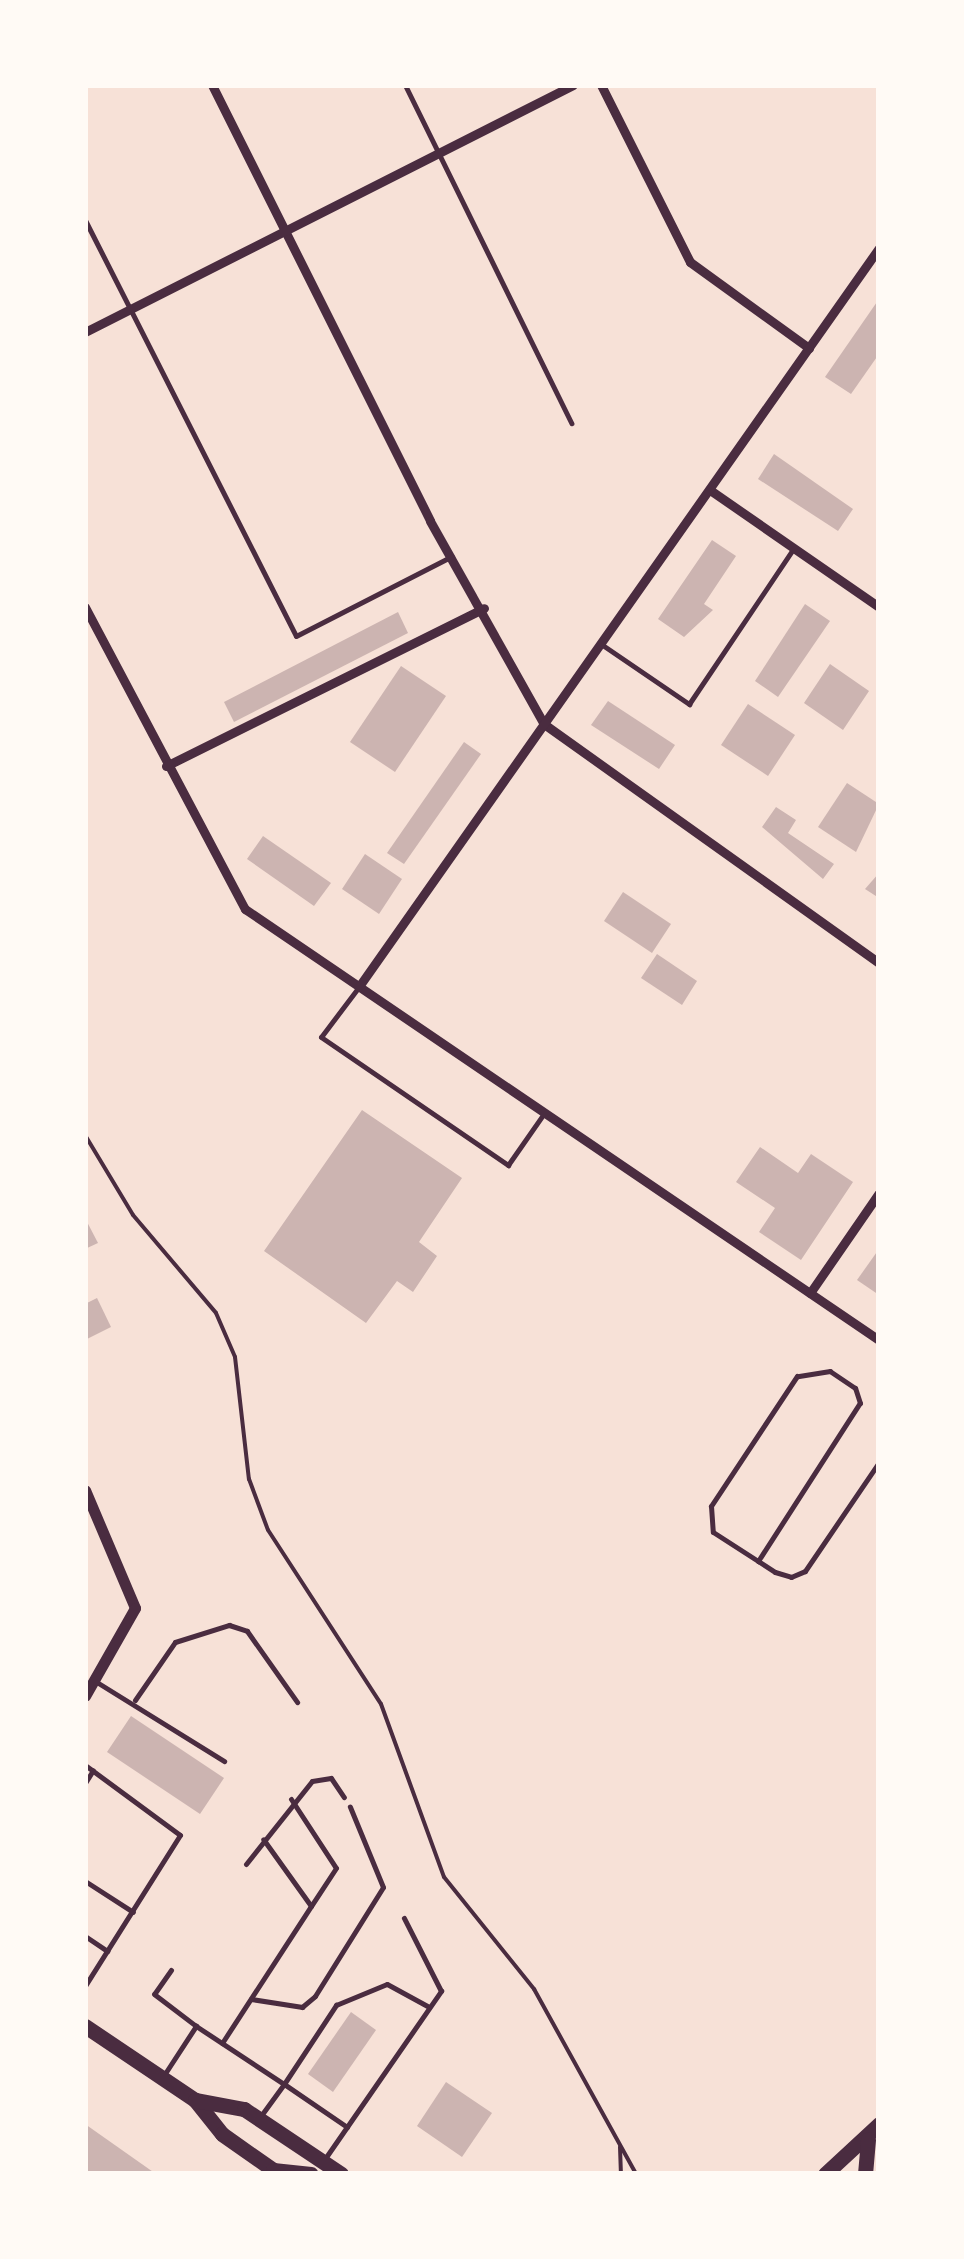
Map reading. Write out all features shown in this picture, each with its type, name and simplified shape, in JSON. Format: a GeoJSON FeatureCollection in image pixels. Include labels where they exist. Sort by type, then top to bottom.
{"type":"FeatureCollection","features":[{"type":"Feature","properties":{"kind":"main road"},"geometry":{"type":"LineString","coordinates":[[85,2026],[196,2100],[260,2118],[317,2168]]}},
{"type":"Feature","properties":{"kind":"main road"},"geometry":{"type":"LineString","coordinates":[[196,2100],[222,2134],[274,2173],[317,2168],[341,2174]]}},
{"type":"Feature","properties":{"kind":"main road"},"geometry":{"type":"LineString","coordinates":[[866,2174],[879,2124]]}},
{"type":"Feature","properties":{"kind":"main road"},"geometry":{"type":"LineString","coordinates":[[825,2174],[843,2148],[874,2142]]}},
{"type":"Feature","properties":{"kind":"street"},"geometry":{"type":"LineString","coordinates":[[212,85],[544,724],[879,963]]}},
{"type":"Feature","properties":{"kind":"street"},"geometry":{"type":"LineString","coordinates":[[85,332],[573,85]]}},
{"type":"Feature","properties":{"kind":"street"},"geometry":{"type":"LineString","coordinates":[[602,85],[690,262],[809,348]]}},
{"type":"Feature","properties":{"kind":"street"},"geometry":{"type":"LineString","coordinates":[[360,986],[879,248]]}},
{"type":"Feature","properties":{"kind":"street"},"geometry":{"type":"LineString","coordinates":[[710,490],[879,607]]}},
{"type":"Feature","properties":{"kind":"street"},"geometry":{"type":"LineString","coordinates":[[85,606],[166,766],[245,909],[879,1340]]}},
{"type":"Feature","properties":{"kind":"street"},"geometry":{"type":"LineString","coordinates":[[166,766],[484,608]]}},
{"type":"Feature","properties":{"kind":"street"},"geometry":{"type":"LineString","coordinates":[[810,1293],[879,1193]]}},
{"type":"Feature","properties":{"kind":"street"},"geometry":{"type":"LineString","coordinates":[[85,1490],[134,1588],[123,1637],[85,1696]]}},
{"type":"Feature","properties":{"kind":"lane"},"geometry":{"type":"LineString","coordinates":[[404,85],[571,423]]}},
{"type":"Feature","properties":{"kind":"lane"},"geometry":{"type":"LineString","coordinates":[[85,220],[296,636],[453,555]]}},
{"type":"Feature","properties":{"kind":"lane"},"geometry":{"type":"LineString","coordinates":[[601,644],[689,704],[794,548]]}},
{"type":"Feature","properties":{"kind":"lane"},"geometry":{"type":"LineString","coordinates":[[360,986],[321,1037],[336,1048],[508,1165],[545,1112]]}},
{"type":"Feature","properties":{"kind":"lane"},"geometry":{"type":"LineString","coordinates":[[758,1561],[856,1418],[855,1388],[830,1371],[797,1376],[711,1506],[714,1532],[758,1561],[791,1577],[805,1571],[879,1462]]}},
{"type":"Feature","properties":{"kind":"lane"},"geometry":{"type":"LineString","coordinates":[[135,1700],[175,1642],[229,1625],[247,1631],[297,1702]]}},
{"type":"Feature","properties":{"kind":"lane"},"geometry":{"type":"LineString","coordinates":[[95,1681],[135,1700],[224,1761]]}},
{"type":"Feature","properties":{"kind":"lane"},"geometry":{"type":"LineString","coordinates":[[85,1765],[180,1835],[85,1986]]}},
{"type":"Feature","properties":{"kind":"lane"},"geometry":{"type":"LineString","coordinates":[[85,1783],[94,1770]]}},
{"type":"Feature","properties":{"kind":"lane"},"geometry":{"type":"LineString","coordinates":[[246,1864],[292,1799],[332,1778],[344,1797]]}},
{"type":"Feature","properties":{"kind":"lane"},"geometry":{"type":"LineString","coordinates":[[222,2043],[336,1868],[292,1799]]}},
{"type":"Feature","properties":{"kind":"lane"},"geometry":{"type":"LineString","coordinates":[[251,1998],[302,2007],[316,1996],[383,1887],[350,1807]]}},
{"type":"Feature","properties":{"kind":"lane"},"geometry":{"type":"LineString","coordinates":[[263,1840],[311,1906]]}},
{"type":"Feature","properties":{"kind":"lane"},"geometry":{"type":"LineString","coordinates":[[85,1881],[133,1913]]}},
{"type":"Feature","properties":{"kind":"lane"},"geometry":{"type":"LineString","coordinates":[[317,2168],[441,1991],[404,1918]]}},
{"type":"Feature","properties":{"kind":"lane"},"geometry":{"type":"LineString","coordinates":[[85,1936],[108,1951]]}},
{"type":"Feature","properties":{"kind":"lane"},"geometry":{"type":"LineString","coordinates":[[170,1970],[154,1994],[347,2127]]}},
{"type":"Feature","properties":{"kind":"lane"},"geometry":{"type":"LineString","coordinates":[[260,2118],[348,1992],[387,1984],[430,2008]]}},
{"type":"Feature","properties":{"kind":"lane"},"geometry":{"type":"LineString","coordinates":[[162,2078],[196,2026]]}},
{"type":"Feature","properties":{"kind":"path"},"geometry":{"type":"LineString","coordinates":[[85,1134],[134,1215],[216,1313],[235,1357],[249,1479],[268,1530],[381,1704],[438,1866],[534,1990],[636,2174]]}},
{"type":"Feature","properties":{"kind":"path"},"geometry":{"type":"LineString","coordinates":[[620,2147],[621,2174]]}},
{"type":"Feature","properties":{"kind":"building"},"geometry":{"type":"Polygon","coordinates":[[[879,299],[879,354],[851,394],[825,377],[879,299]]]}},
{"type":"Feature","properties":{"kind":"building"},"geometry":{"type":"Polygon","coordinates":[[[774,454],[853,509],[838,531],[758,479],[774,454]]]}},
{"type":"Feature","properties":{"kind":"building"},"geometry":{"type":"Polygon","coordinates":[[[712,540],[736,556],[704,604],[713,610],[684,637],[658,619],[712,540]]]}},
{"type":"Feature","properties":{"kind":"building"},"geometry":{"type":"Polygon","coordinates":[[[805,604],[830,621],[778,697],[755,681],[805,604]]]}},
{"type":"Feature","properties":{"kind":"building"},"geometry":{"type":"Polygon","coordinates":[[[398,612],[408,633],[234,722],[224,702],[398,612]]]}},
{"type":"Feature","properties":{"kind":"building"},"geometry":{"type":"Polygon","coordinates":[[[830,664],[869,691],[843,730],[804,703],[830,664]]]}},
{"type":"Feature","properties":{"kind":"building"},"geometry":{"type":"Polygon","coordinates":[[[401,666],[446,696],[395,772],[350,742],[401,666]]]}},
{"type":"Feature","properties":{"kind":"building"},"geometry":{"type":"Polygon","coordinates":[[[608,701],[675,745],[659,769],[591,725],[608,701]]]}},
{"type":"Feature","properties":{"kind":"building"},"geometry":{"type":"Polygon","coordinates":[[[748,704],[795,735],[768,776],[721,745],[748,704]]]}},
{"type":"Feature","properties":{"kind":"building"},"geometry":{"type":"Polygon","coordinates":[[[464,742],[481,754],[404,864],[387,853],[464,742]]]}},
{"type":"Feature","properties":{"kind":"building"},"geometry":{"type":"Polygon","coordinates":[[[847,783],[879,804],[856,852],[818,827],[847,783]]]}},
{"type":"Feature","properties":{"kind":"building"},"geometry":{"type":"Polygon","coordinates":[[[776,807],[796,820],[788,833],[834,864],[823,879],[762,827],[776,807]]]}},
{"type":"Feature","properties":{"kind":"building"},"geometry":{"type":"Polygon","coordinates":[[[263,836],[331,883],[314,906],[247,859],[263,836]]]}},
{"type":"Feature","properties":{"kind":"building"},"geometry":{"type":"Polygon","coordinates":[[[365,854],[402,879],[379,914],[342,889],[365,854]]]}},
{"type":"Feature","properties":{"kind":"building"},"geometry":{"type":"Polygon","coordinates":[[[879,873],[879,898],[865,889],[879,873]]]}},
{"type":"Feature","properties":{"kind":"building"},"geometry":{"type":"Polygon","coordinates":[[[623,892],[671,924],[652,953],[604,921],[623,892]]]}},
{"type":"Feature","properties":{"kind":"building"},"geometry":{"type":"Polygon","coordinates":[[[657,954],[697,981],[682,1005],[641,978],[657,954]]]}},
{"type":"Feature","properties":{"kind":"building"},"geometry":{"type":"Polygon","coordinates":[[[362,1110],[462,1178],[419,1242],[437,1256],[413,1292],[397,1281],[366,1323],[264,1251],[362,1110]]]}},
{"type":"Feature","properties":{"kind":"building"},"geometry":{"type":"Polygon","coordinates":[[[760,1147],[798,1173],[811,1154],[853,1182],[801,1260],[759,1232],[775,1208],[736,1182],[760,1147]]]}},
{"type":"Feature","properties":{"kind":"building"},"geometry":{"type":"Polygon","coordinates":[[[85,1218],[98,1243],[85,1249],[85,1218]]]}},
{"type":"Feature","properties":{"kind":"building"},"geometry":{"type":"Polygon","coordinates":[[[879,1249],[879,1295],[857,1280],[879,1249]]]}},
{"type":"Feature","properties":{"kind":"building"},"geometry":{"type":"Polygon","coordinates":[[[97,1298],[111,1327],[85,1340],[85,1304],[97,1298]]]}},
{"type":"Feature","properties":{"kind":"building"},"geometry":{"type":"Polygon","coordinates":[[[131,1716],[224,1778],[200,1814],[107,1752],[131,1716]]]}},
{"type":"Feature","properties":{"kind":"building"},"geometry":{"type":"Polygon","coordinates":[[[351,2012],[376,2030],[333,2092],[308,2074],[351,2012]]]}},
{"type":"Feature","properties":{"kind":"building"},"geometry":{"type":"Polygon","coordinates":[[[446,2082],[492,2113],[462,2157],[417,2126],[446,2082]]]}},
{"type":"Feature","properties":{"kind":"building"},"geometry":{"type":"Polygon","coordinates":[[[85,2124],[156,2174],[85,2174],[85,2124]]]}}]}
